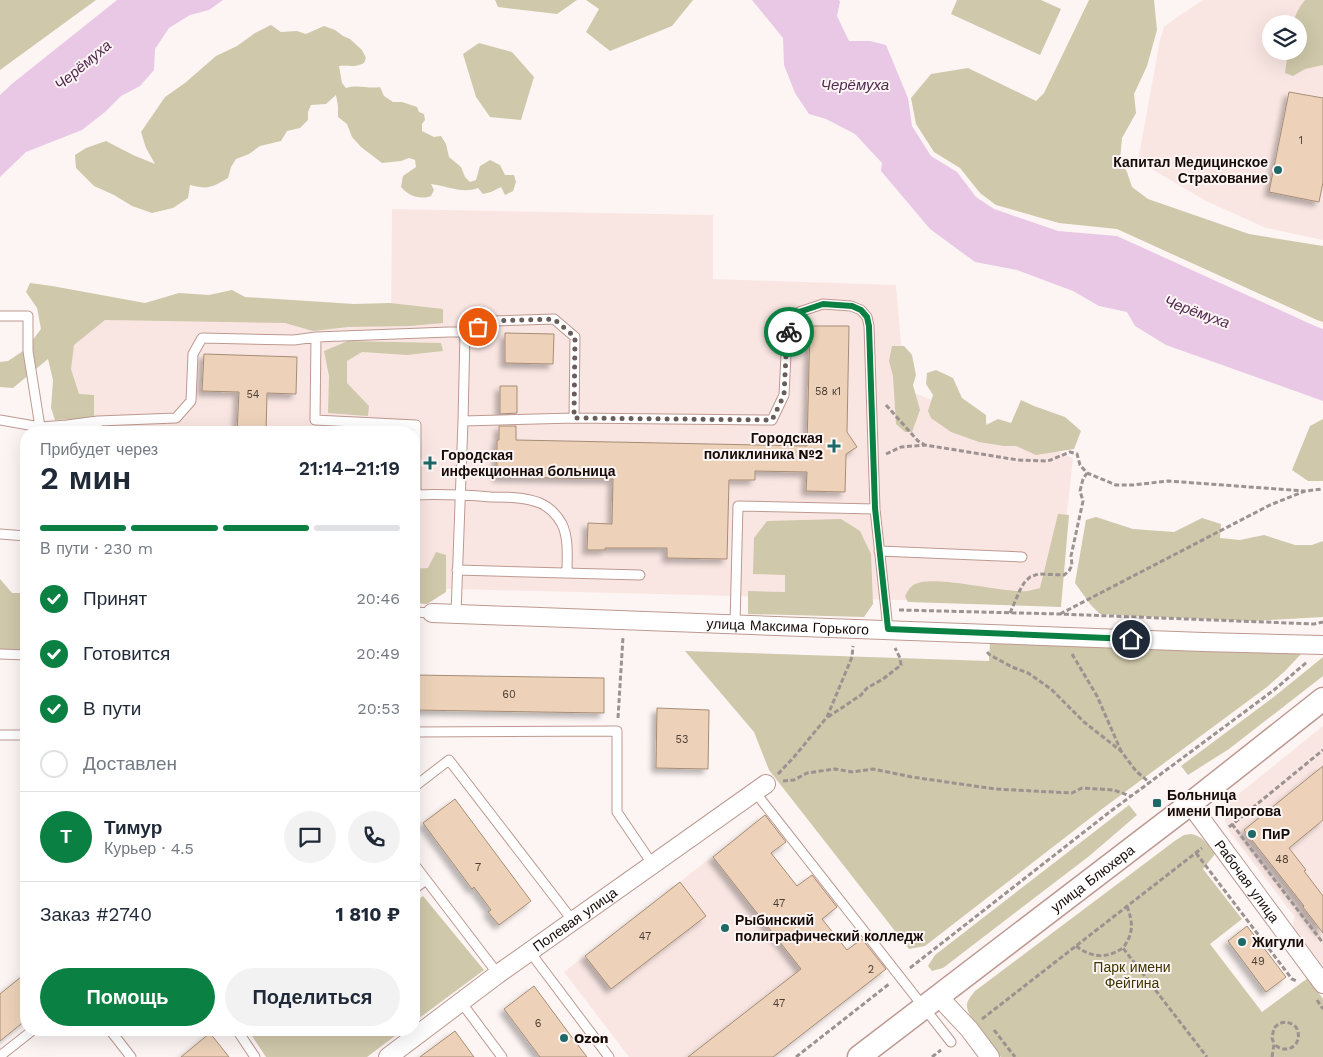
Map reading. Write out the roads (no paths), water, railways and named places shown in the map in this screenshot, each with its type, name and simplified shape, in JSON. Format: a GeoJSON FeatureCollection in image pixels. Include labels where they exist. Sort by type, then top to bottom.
{"type":"FeatureCollection","features":[{"type":"Feature","properties":{"kind":"street","name":"улица Максима Горького"},"geometry":{"type":"LineString","coordinates":[[432,613],[1323,645]]}},
{"type":"Feature","properties":{"kind":"street","name":"улица Блюхера"},"geometry":{"type":"LineString","coordinates":[[859,1057],[1190,804],[1323,699]]}},
{"type":"Feature","properties":{"kind":"street","name":"Полевая улица"},"geometry":{"type":"LineString","coordinates":[[420,1033],[498,974],[760,788]]}},
{"type":"Feature","properties":{"kind":"street","name":"Рабочая улица"},"geometry":{"type":"LineString","coordinates":[[1190,804],[1318,990]]}},
{"type":"Feature","properties":{"kind":"street"},"geometry":{"type":"LineString","coordinates":[[931,1001],[968,1029],[990,1057]]}},
{"type":"Feature","properties":{"kind":"street","name":"Полевая улица"},"geometry":{"type":"LineString","coordinates":[[388,1057],[416,1036]]}},
{"type":"Feature","properties":{"kind":"lane"},"geometry":{"type":"LineString","coordinates":[[463,421],[574,418],[772,420],[784,395],[787,335],[799,312],[823,304],[852,306],[861,310],[867,317],[869,326],[875,508],[888,629]]}},
{"type":"Feature","properties":{"kind":"lane"},"geometry":{"type":"LineString","coordinates":[[0,316],[28,316],[28,351],[39,426]]}},
{"type":"Feature","properties":{"kind":"lane"},"geometry":{"type":"LineString","coordinates":[[66,426],[98,421],[176,418],[191,400],[193,354],[202,338],[294,340],[316,337],[464,332],[492,321],[554,319],[575,337],[574,418]]}},
{"type":"Feature","properties":{"kind":"lane"},"geometry":{"type":"LineString","coordinates":[[456,614],[463,421],[464,332]]}},
{"type":"Feature","properties":{"kind":"lane"},"geometry":{"type":"LineString","coordinates":[[316,337],[315,420],[416,426]]}},
{"type":"Feature","properties":{"kind":"lane"},"geometry":{"type":"LineString","coordinates":[[0,420],[24,426]]}},
{"type":"Feature","properties":{"kind":"lane"},"geometry":{"type":"LineString","coordinates":[[97,426],[98,421]]}},
{"type":"Feature","properties":{"kind":"lane"},"geometry":{"type":"LineString","coordinates":[[420,495],[519,498],[542,504],[551,510],[562,525],[567,547],[567,574]]}},
{"type":"Feature","properties":{"kind":"lane"},"geometry":{"type":"LineString","coordinates":[[735,624],[738,506],[875,508]]}},
{"type":"Feature","properties":{"kind":"lane"},"geometry":{"type":"LineString","coordinates":[[0,534],[20,536]]}},
{"type":"Feature","properties":{"kind":"lane"},"geometry":{"type":"LineString","coordinates":[[880,551],[1022,557]]}},
{"type":"Feature","properties":{"kind":"lane"},"geometry":{"type":"LineString","coordinates":[[457,570],[640,575]]}},
{"type":"Feature","properties":{"kind":"lane"},"geometry":{"type":"LineString","coordinates":[[420,612],[432,613]]}},
{"type":"Feature","properties":{"kind":"lane"},"geometry":{"type":"LineString","coordinates":[[0,654],[20,655]]}},
{"type":"Feature","properties":{"kind":"lane"},"geometry":{"type":"LineString","coordinates":[[420,732],[617,731],[617,812],[653,865]]}},
{"type":"Feature","properties":{"kind":"lane"},"geometry":{"type":"LineString","coordinates":[[0,735],[20,734]]}},
{"type":"Feature","properties":{"kind":"lane"},"geometry":{"type":"LineString","coordinates":[[420,782],[449,760],[573,921]]}},
{"type":"Feature","properties":{"kind":"lane"},"geometry":{"type":"LineString","coordinates":[[760,788],[900,976],[931,1001],[952,1042]]}},
{"type":"Feature","properties":{"kind":"lane"},"geometry":{"type":"LineString","coordinates":[[420,872],[498,974]]}},
{"type":"Feature","properties":{"kind":"lane"},"geometry":{"type":"LineString","coordinates":[[420,884],[426,880]]}},
{"type":"Feature","properties":{"kind":"lane"},"geometry":{"type":"LineString","coordinates":[[530,952],[609,1057]]}},
{"type":"Feature","properties":{"kind":"lane"},"geometry":{"type":"LineString","coordinates":[[461,1002],[502,1057]]}},
{"type":"Feature","properties":{"kind":"lane"},"geometry":{"type":"LineString","coordinates":[[0,1056],[25,1036]]}},
{"type":"Feature","properties":{"kind":"lane"},"geometry":{"type":"LineString","coordinates":[[115,1036],[131,1057]]}},
{"type":"Feature","properties":{"kind":"lane"},"geometry":{"type":"LineString","coordinates":[[241,1036],[255,1057]]}},
{"type":"Feature","properties":{"kind":"water","name":"Черёмуха"},"geometry":{"type":"Polygon","coordinates":[[[117,0],[223,0],[209,10],[190,15],[169,28],[155,49],[154,70],[140,86],[121,96],[105,112],[82,130],[26,152],[0,177],[0,95],[117,0]]]}},
{"type":"Feature","properties":{"kind":"water","name":"Черёмуха"},"geometry":{"type":"Polygon","coordinates":[[[752,0],[839,0],[837,16],[849,41],[870,41],[886,45],[908,98],[912,126],[931,156],[957,172],[976,197],[994,209],[1058,231],[1117,236],[1323,329],[1323,401],[1166,345],[1135,326],[1127,312],[1099,306],[1073,291],[1017,270],[975,262],[930,229],[881,171],[882,163],[855,134],[826,119],[809,114],[795,93],[784,65],[783,38],[752,0]]]}},
{"type":"Feature","properties":{"kind":"place","name":"Капитал Медицинское Страхование"},"geometry":{"type":"Point","coordinates":[1278,170]}},
{"type":"Feature","properties":{"kind":"place","name":"Городская поликлиника №2"},"geometry":{"type":"Point","coordinates":[834,446]}},
{"type":"Feature","properties":{"kind":"place","name":"Городская инфекционная больница"},"geometry":{"type":"Point","coordinates":[430,463]}},
{"type":"Feature","properties":{"kind":"place","name":"Больница имени Пирогова"},"geometry":{"type":"Point","coordinates":[1157,803]}},
{"type":"Feature","properties":{"kind":"place","name":"ПиР"},"geometry":{"type":"Point","coordinates":[1252,834]}},
{"type":"Feature","properties":{"kind":"place","name":"Рыбинский полиграфический колледж"},"geometry":{"type":"Point","coordinates":[725,928]}},
{"type":"Feature","properties":{"kind":"place","name":"Жигули"},"geometry":{"type":"Point","coordinates":[1242,942]}},
{"type":"Feature","properties":{"kind":"place","name":"Ozon"},"geometry":{"type":"Point","coordinates":[564,1038]}},
{"type":"Feature","properties":{"kind":"park label","name":"Парк имени Фейгина"},"geometry":{"type":"Point","coordinates":[1132,976]}}]}
